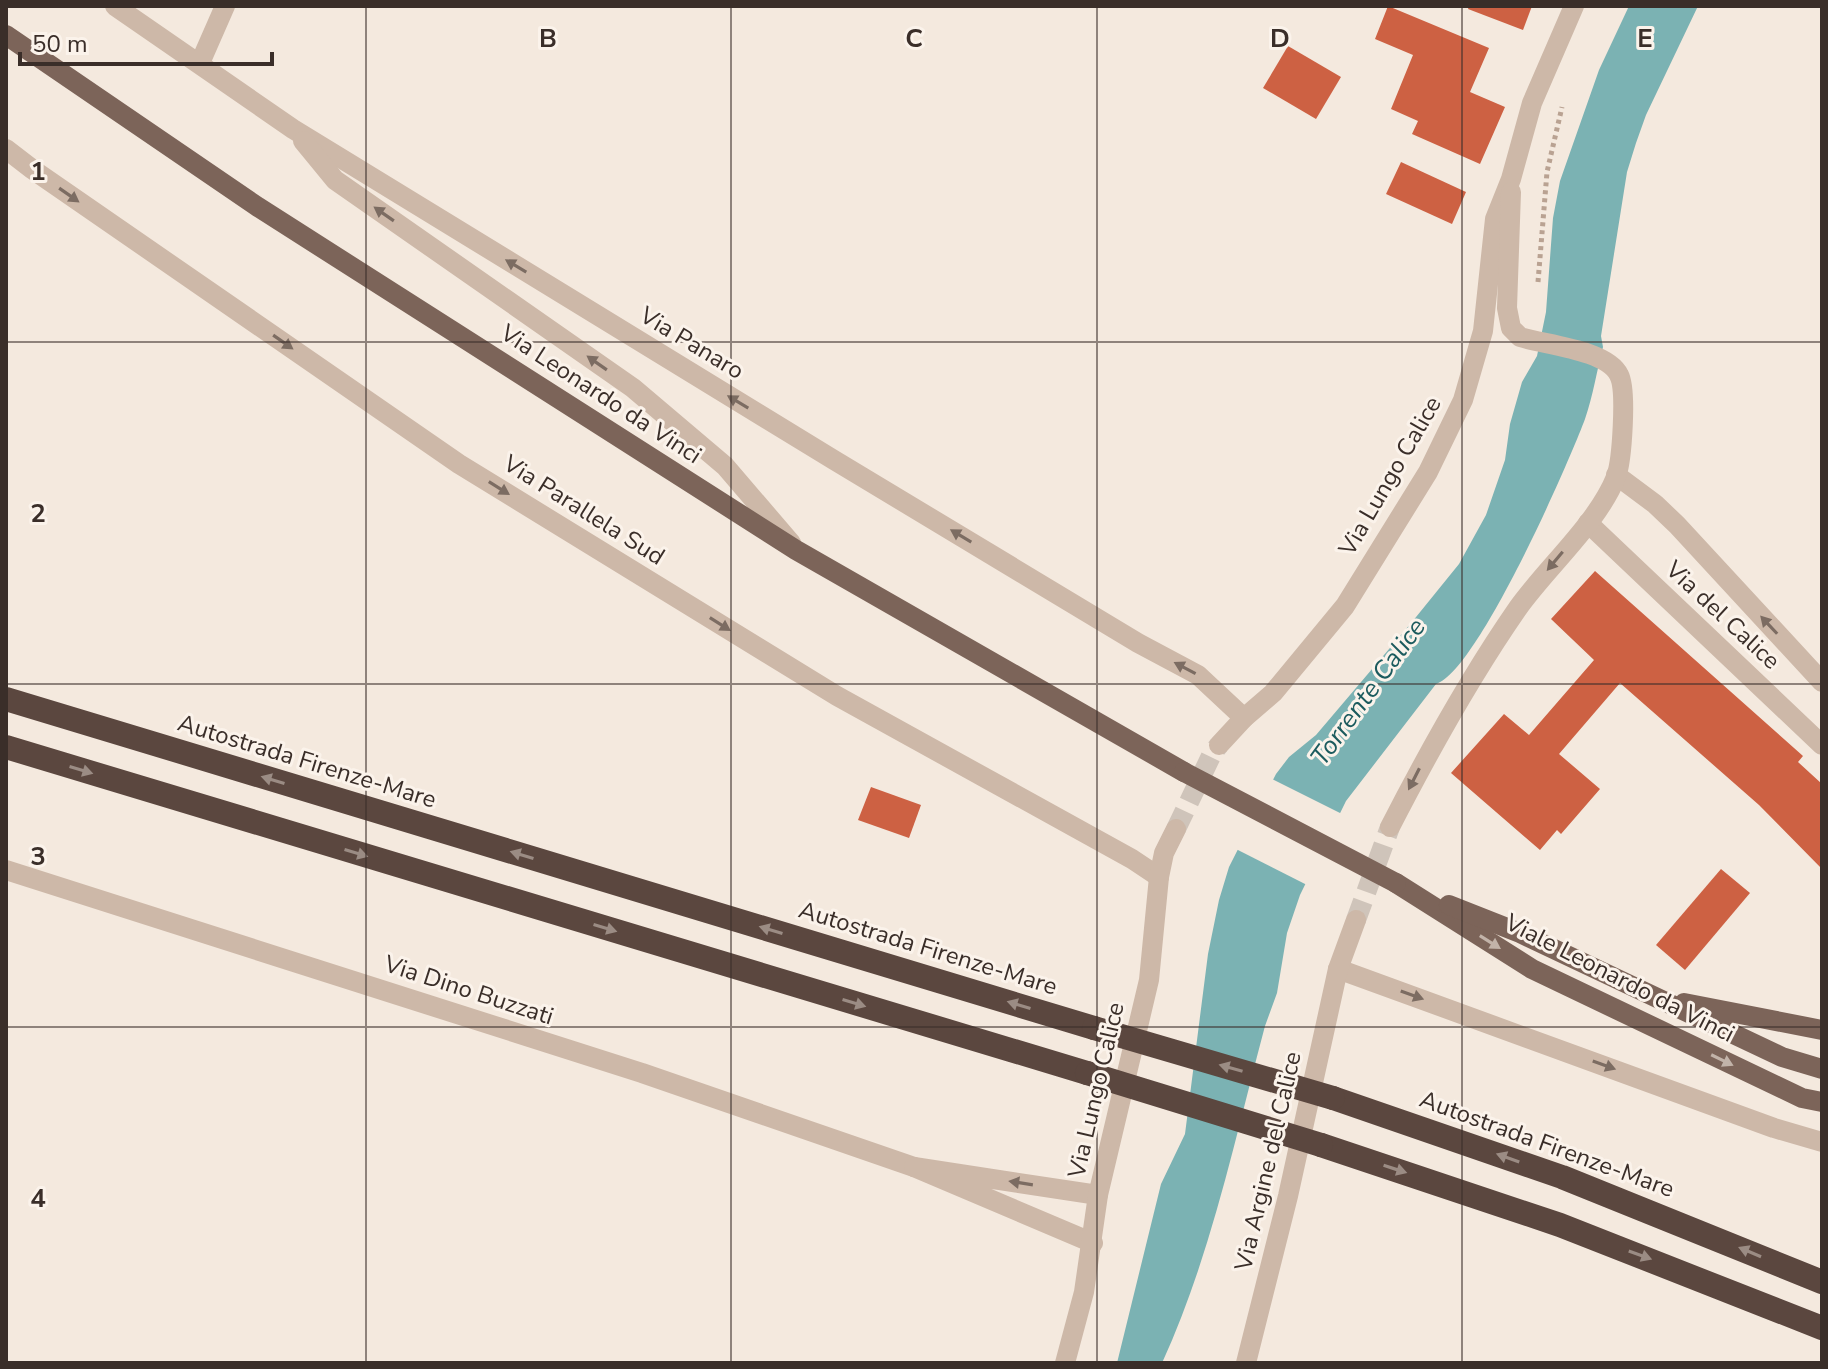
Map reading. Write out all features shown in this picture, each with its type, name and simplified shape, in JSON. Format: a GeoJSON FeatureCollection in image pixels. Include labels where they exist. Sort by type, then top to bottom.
{"type":"FeatureCollection","features":[{"type":"Feature","properties":{"kind":"highway","name":"Autostrada Firenze-Mare"},"geometry":{"type":"LineString","coordinates":[[6,699],[1333,1098],[1562,1177],[1822,1282]]}},
{"type":"Feature","properties":{"kind":"highway"},"geometry":{"type":"LineString","coordinates":[[6,747],[1321,1145],[1560,1225],[1822,1328]]}},
{"type":"Feature","properties":{"kind":"main road","name":"Via Leonardo da Vinci"},"geometry":{"type":"LineString","coordinates":[[6,35],[258,207],[796,550],[1184,772]]}},
{"type":"Feature","properties":{"kind":"main road","name":"Viale Leonardo da Vinci"},"geometry":{"type":"LineString","coordinates":[[1184,772],[1398,885],[1532,969],[1815,1102]]}},
{"type":"Feature","properties":{"kind":"main road","name":"Viale Leonardo da Vinci"},"geometry":{"type":"LineString","coordinates":[[1398,885],[1520,933],[1782,1057],[1822,1069]]}},
{"type":"Feature","properties":{"kind":"main road"},"geometry":{"type":"LineString","coordinates":[[1653,997],[1822,1030]]}},
{"type":"Feature","properties":{"kind":"street","name":"Via Panaro"},"geometry":{"type":"LineString","coordinates":[[115,6],[293,129],[873,484],[1138,643],[1198,675],[1244,718]]}},
{"type":"Feature","properties":{"kind":"street"},"geometry":{"type":"LineString","coordinates":[[200,63],[225,6]]}},
{"type":"Feature","properties":{"kind":"street","name":"Via Lungo Calice"},"geometry":{"type":"LineString","coordinates":[[1219,745],[1273,693],[1345,606],[1428,472],[1463,400],[1483,331],[1495,219],[1511,179],[1532,103],[1574,6]]}},
{"type":"Feature","properties":{"kind":"street"},"geometry":{"type":"LineString","coordinates":[[293,129],[335,180],[633,388],[725,466],[796,550]]}},
{"type":"Feature","properties":{"kind":"street","name":"Via Parallela Sud"},"geometry":{"type":"LineString","coordinates":[[6,149],[459,464],[837,696],[1132,859],[1159,877]]}},
{"type":"Feature","properties":{"kind":"street"},"geometry":{"type":"LineString","coordinates":[[1390,827],[1425,759],[1518,609],[1588,523],[1616,475],[1624,409],[1623,385],[1614,366],[1600,357],[1536,342],[1514,332],[1507,308],[1511,179]]}},
{"type":"Feature","properties":{"kind":"street"},"geometry":{"type":"LineString","coordinates":[[1616,475],[1677,525],[1822,682]]}},
{"type":"Feature","properties":{"kind":"street","name":"Via del Calice"},"geometry":{"type":"LineString","coordinates":[[1588,523],[1822,745]]}},
{"type":"Feature","properties":{"kind":"street","name":"Via Lungo Calice"},"geometry":{"type":"LineString","coordinates":[[1065,1363],[1084,1292],[1098,1195],[1149,980],[1159,877],[1164,853],[1176,829]]}},
{"type":"Feature","properties":{"kind":"street","name":"Via Dino Buzzati"},"geometry":{"type":"LineString","coordinates":[[6,870],[627,1068],[914,1167],[1093,1243]]}},
{"type":"Feature","properties":{"kind":"street","name":"Via Argine del Calice"},"geometry":{"type":"LineString","coordinates":[[1246,1363],[1288,1196],[1338,969],[1356,920]]}},
{"type":"Feature","properties":{"kind":"street"},"geometry":{"type":"LineString","coordinates":[[1338,969],[1774,1128],[1822,1142]]}},
{"type":"Feature","properties":{"kind":"street","name":"Via Dino Buzzati"},"geometry":{"type":"LineString","coordinates":[[914,1167],[1098,1195]]}},
{"type":"Feature","properties":{"kind":"path"},"geometry":{"type":"LineString","coordinates":[[1537,294],[1547,172],[1563,101]]}},
{"type":"Feature","properties":{"kind":"water","name":"Torrente Calice"},"geometry":{"type":"Polygon","coordinates":[[[1629,6],[1698,6],[1646,115],[1627,172],[1601,336],[1603,347],[1585,419],[1520,564],[1474,644],[1453,671],[1436,684],[1346,801],[1300,895],[1287,933],[1277,993],[1265,1026],[1208,1239],[1179,1322],[1162,1363],[1117,1363],[1161,1184],[1185,1134],[1208,954],[1229,867],[1276,774],[1289,757],[1316,735],[1412,622],[1459,564],[1486,515],[1505,460],[1510,424],[1522,382],[1537,356],[1546,312],[1553,218],[1560,181],[1599,70],[1629,6]]]}},
{"type":"Feature","properties":{"kind":"pier"},"geometry":{"type":"Polygon","coordinates":[[[1270,778],[1344,815],[1309,886],[1234,848],[1270,778]]]}},
{"type":"Feature","properties":{"kind":"building"},"geometry":{"type":"Polygon","coordinates":[[[1388,6],[1489,48],[1470,92],[1505,107],[1480,164],[1412,134],[1418,121],[1391,109],[1413,55],[1375,39],[1388,6]]]}},
{"type":"Feature","properties":{"kind":"building"},"geometry":{"type":"Polygon","coordinates":[[[1469,6],[1532,6],[1523,30],[1468,9],[1469,6]]]}},
{"type":"Feature","properties":{"kind":"building"},"geometry":{"type":"Polygon","coordinates":[[[1288,46],[1341,77],[1316,119],[1263,88],[1288,46]]]}},
{"type":"Feature","properties":{"kind":"building"},"geometry":{"type":"Polygon","coordinates":[[[1401,162],[1466,192],[1452,224],[1386,194],[1401,162]]]}},
{"type":"Feature","properties":{"kind":"building"},"geometry":{"type":"Polygon","coordinates":[[[1595,571],[1803,756],[1798,762],[1822,784],[1822,869],[1759,805],[1620,683],[1559,754],[1600,789],[1561,834],[1557,830],[1540,850],[1451,773],[1504,714],[1529,735],[1594,660],[1551,619],[1595,571]]]}},
{"type":"Feature","properties":{"kind":"building"},"geometry":{"type":"Polygon","coordinates":[[[871,787],[921,805],[909,838],[858,820],[871,787]]]}},
{"type":"Feature","properties":{"kind":"building"},"geometry":{"type":"Polygon","coordinates":[[[1721,869],[1750,893],[1685,970],[1656,945],[1721,869]]]}},
{"type":"Feature","properties":{"kind":"tunnel"},"geometry":{"type":"LineString","coordinates":[[1176,829],[1219,745]]}},
{"type":"Feature","properties":{"kind":"tunnel"},"geometry":{"type":"LineString","coordinates":[[1356,920],[1390,827]]}}]}
